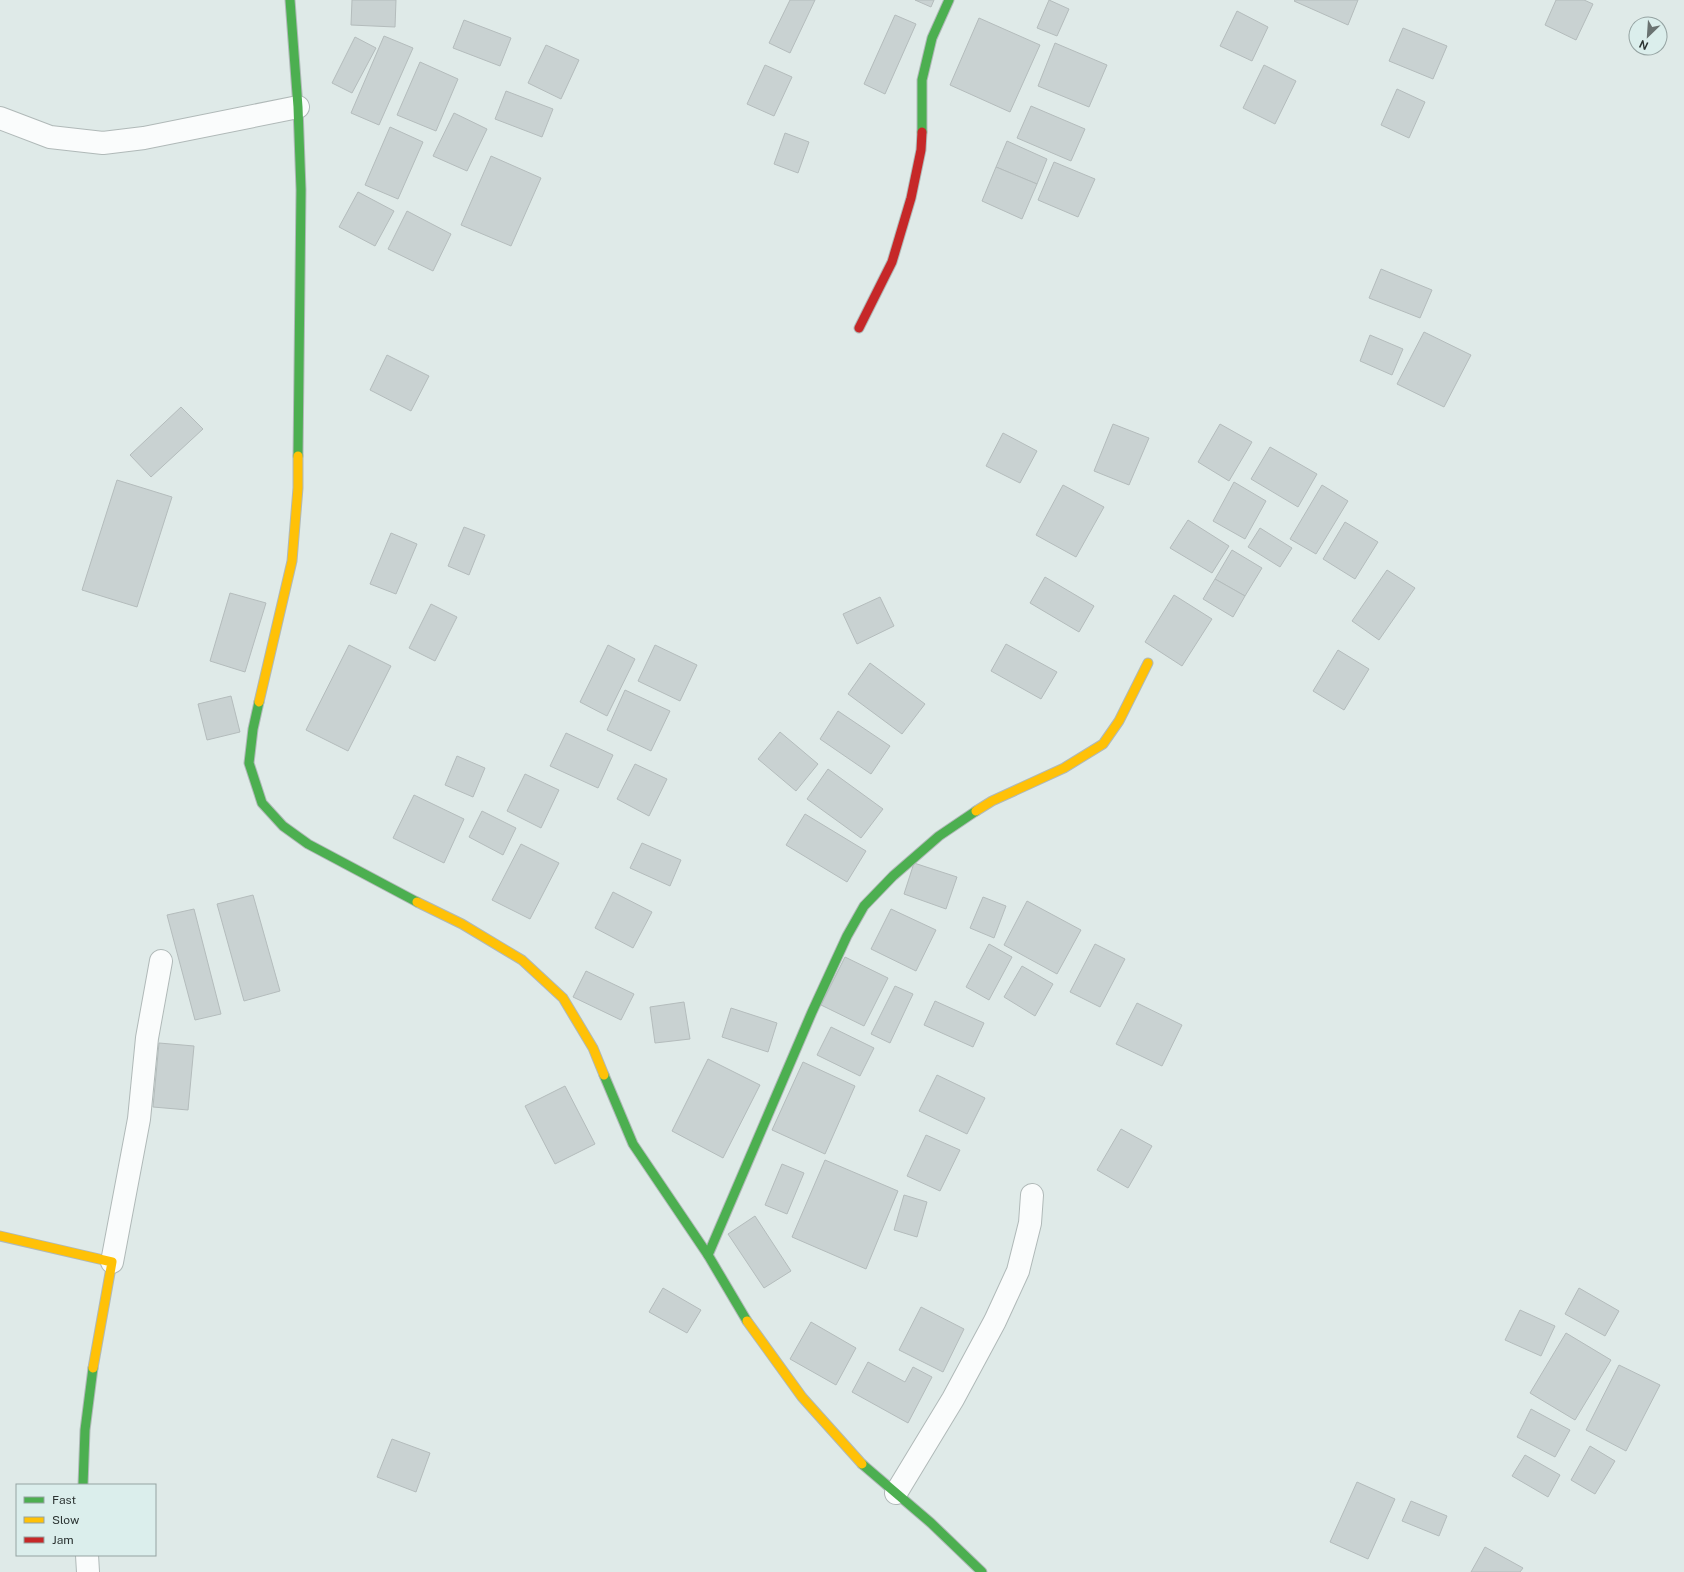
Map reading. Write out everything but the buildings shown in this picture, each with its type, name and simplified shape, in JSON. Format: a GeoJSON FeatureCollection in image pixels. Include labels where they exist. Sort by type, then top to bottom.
{"type":"FeatureCollection","features":[{"type":"Feature","properties":{"kind":"street"},"geometry":{"type":"LineString","coordinates":[[290,0],[298,107],[301,190],[298,488],[292,561],[253,729],[249,763],[262,803],[283,826],[308,844],[409,898],[462,924],[522,960],[563,998],[593,1048],[633,1144],[708,1255],[747,1321],[802,1397],[860,1462],[931,1523],[982,1572]]}},
{"type":"Feature","properties":{"kind":"street"},"geometry":{"type":"LineString","coordinates":[[859,328],[892,262],[911,198],[921,150],[923,118],[922,80],[932,38],[949,0]]}},
{"type":"Feature","properties":{"kind":"street"},"geometry":{"type":"LineString","coordinates":[[0,118],[50,137],[103,143],[144,138],[298,107]]}},
{"type":"Feature","properties":{"kind":"street"},"geometry":{"type":"LineString","coordinates":[[708,1255],[812,1012],[847,936],[864,906],[893,876],[939,836],[962,820],[992,801],[1064,768],[1103,744],[1119,721],[1148,663]]}},
{"type":"Feature","properties":{"kind":"street"},"geometry":{"type":"LineString","coordinates":[[83,1484],[82,1462],[85,1423],[112,1262],[139,1119],[147,1038],[161,960]]}},
{"type":"Feature","properties":{"kind":"street"},"geometry":{"type":"LineString","coordinates":[[896,1493],[953,1399],[995,1322],[1018,1271],[1030,1223],[1032,1195]]}},
{"type":"Feature","properties":{"kind":"street"},"geometry":{"type":"LineString","coordinates":[[0,1236],[112,1262]]}},
{"type":"Feature","properties":{"kind":"street"},"geometry":{"type":"LineString","coordinates":[[87,1556],[88,1572]]}},
{"type":"Feature","properties":{"kind":"traffic: fast"},"geometry":{"type":"LineString","coordinates":[[290,0],[298,107],[301,190],[298,456]]}},
{"type":"Feature","properties":{"kind":"traffic: fast"},"geometry":{"type":"LineString","coordinates":[[922,132],[922,80],[932,38],[949,0]]}},
{"type":"Feature","properties":{"kind":"traffic: fast"},"geometry":{"type":"LineString","coordinates":[[259,702],[253,729],[249,763],[262,803],[283,826],[308,844],[417,902]]}},
{"type":"Feature","properties":{"kind":"traffic: fast"},"geometry":{"type":"LineString","coordinates":[[708,1255],[812,1012],[847,936],[864,906],[893,876],[939,836],[976,811]]}},
{"type":"Feature","properties":{"kind":"traffic: fast"},"geometry":{"type":"LineString","coordinates":[[604,1075],[633,1144],[708,1255],[747,1321]]}},
{"type":"Feature","properties":{"kind":"traffic: fast"},"geometry":{"type":"LineString","coordinates":[[83,1484],[85,1430],[93,1368]]}},
{"type":"Feature","properties":{"kind":"traffic: fast"},"geometry":{"type":"LineString","coordinates":[[862,1464],[931,1523],[982,1572]]}},
{"type":"Feature","properties":{"kind":"traffic: slow"},"geometry":{"type":"LineString","coordinates":[[259,702],[292,561],[298,488],[298,456]]}},
{"type":"Feature","properties":{"kind":"traffic: slow"},"geometry":{"type":"LineString","coordinates":[[976,811],[992,801],[1064,768],[1103,744],[1119,721],[1148,663]]}},
{"type":"Feature","properties":{"kind":"traffic: slow"},"geometry":{"type":"LineString","coordinates":[[417,902],[462,924],[522,960],[563,998],[593,1048],[604,1075]]}},
{"type":"Feature","properties":{"kind":"traffic: slow"},"geometry":{"type":"LineString","coordinates":[[0,1236],[112,1262],[93,1368]]}},
{"type":"Feature","properties":{"kind":"traffic: slow"},"geometry":{"type":"LineString","coordinates":[[747,1321],[802,1397],[862,1464]]}},
{"type":"Feature","properties":{"kind":"traffic: jam"},"geometry":{"type":"LineString","coordinates":[[859,328],[892,262],[911,198],[921,150],[922,132]]}}]}
